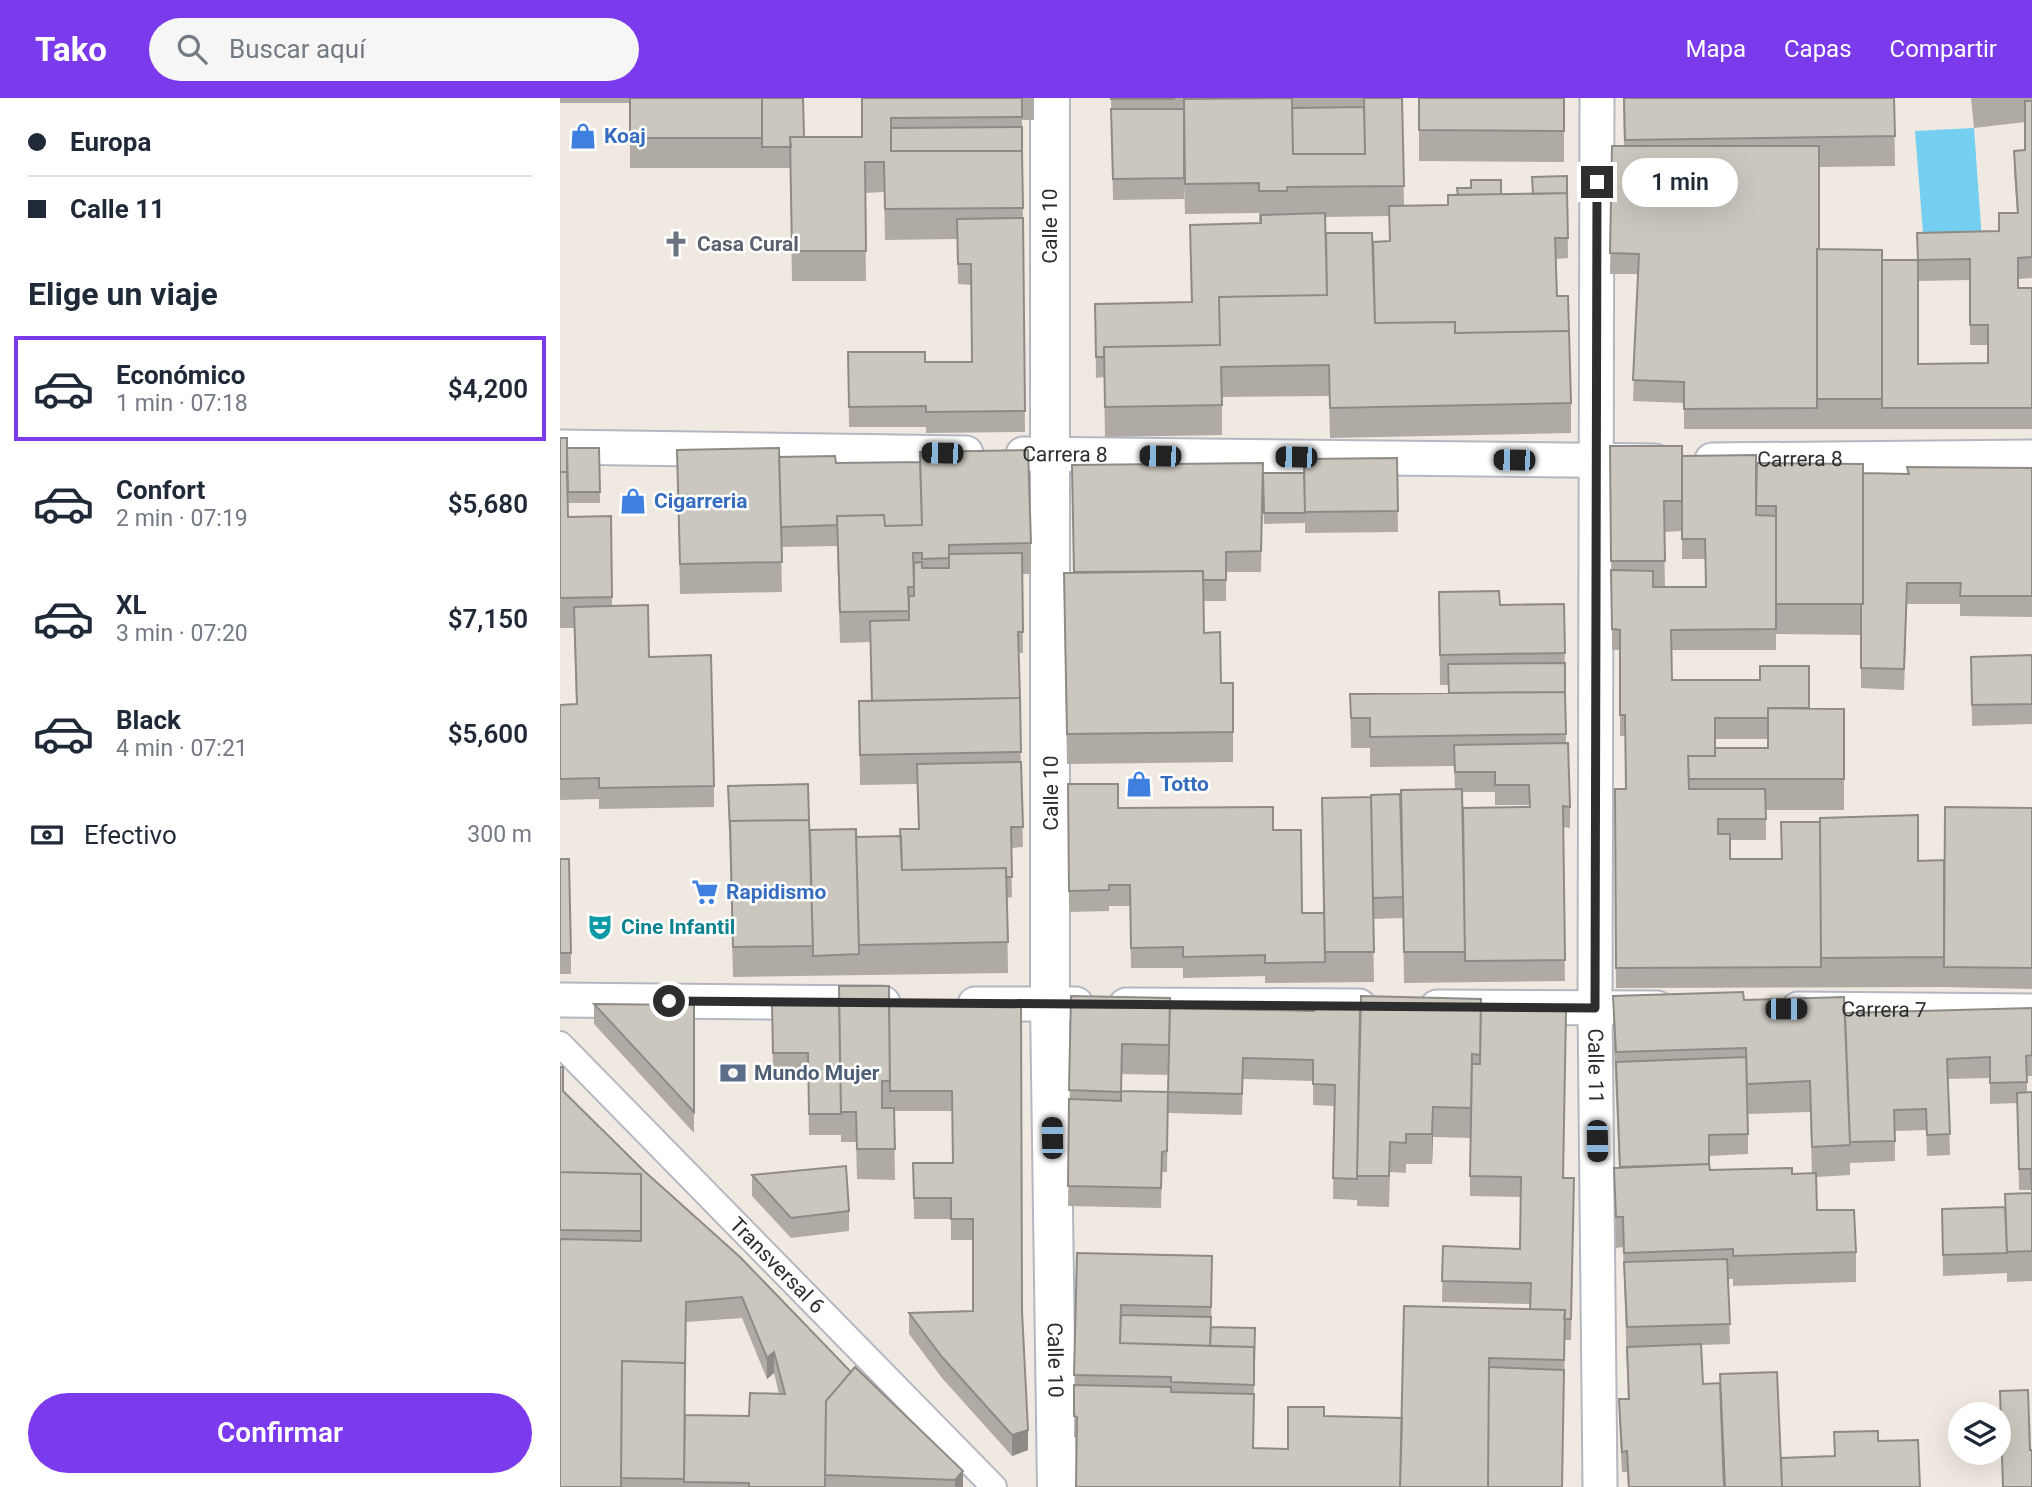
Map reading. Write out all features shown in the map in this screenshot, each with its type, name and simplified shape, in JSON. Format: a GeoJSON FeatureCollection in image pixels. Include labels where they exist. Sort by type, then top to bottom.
{"type":"FeatureCollection","features":[{"type":"Feature","properties":{"kind":"main road","name":"Calle 10"},"geometry":{"type":"LineString","coordinates":[[1050,98],[1051,1004],[1057,1487]]}},
{"type":"Feature","properties":{"kind":"street","name":"Calle 11"},"geometry":{"type":"LineString","coordinates":[[1597,98],[1595,1008],[1600,1487]]}},
{"type":"Feature","properties":{"kind":"street","name":"Carrera 8"},"geometry":{"type":"LineString","coordinates":[[560,447],[1595,461],[2032,457]]}},
{"type":"Feature","properties":{"kind":"street"},"geometry":{"type":"LineString","coordinates":[[560,1000],[1691,1009]]}},
{"type":"Feature","properties":{"kind":"street","name":"Carrera 7"},"geometry":{"type":"LineString","coordinates":[[1773,1009],[2032,1011]]}},
{"type":"Feature","properties":{"kind":"street","name":"Transversal 6"},"geometry":{"type":"LineString","coordinates":[[560,1044],[993,1487]]}},
{"type":"Feature","properties":{"kind":"water"},"geometry":{"type":"Polygon","coordinates":[[[1974,128],[1982,241],[1924,245],[1915,131],[1974,128]]]}},
{"type":"Feature","properties":{"kind":"building"},"geometry":{"type":"Polygon","coordinates":[[[630,98],[762,98],[762,138],[630,138],[630,98]]]}},
{"type":"Feature","properties":{"kind":"building"},"geometry":{"type":"Polygon","coordinates":[[[762,98],[803,98],[804,137],[790,137],[791,147],[762,147],[762,98]]]}},
{"type":"Feature","properties":{"kind":"building"},"geometry":{"type":"Polygon","coordinates":[[[862,98],[1022,98],[1022,117],[891,118],[891,151],[1022,151],[1023,208],[885,209],[884,162],[865,162],[866,251],[792,251],[790,137],[862,137],[862,98]]]}},
{"type":"Feature","properties":{"kind":"building"},"geometry":{"type":"Polygon","coordinates":[[[1174,98],[1174,99],[1111,99],[1174,98]]]}},
{"type":"Feature","properties":{"kind":"building"},"geometry":{"type":"Polygon","coordinates":[[[1292,98],[1293,154],[1365,154],[1364,98],[1402,98],[1404,186],[1287,187],[1287,191],[1259,191],[1259,183],[1185,184],[1184,99],[1292,98]]]}},
{"type":"Feature","properties":{"kind":"building"},"geometry":{"type":"Polygon","coordinates":[[[1419,98],[1564,98],[1564,131],[1419,130],[1419,98]]]}},
{"type":"Feature","properties":{"kind":"building"},"geometry":{"type":"Polygon","coordinates":[[[1624,98],[1894,98],[1895,136],[1625,140],[1624,98]]]}},
{"type":"Feature","properties":{"kind":"building"},"geometry":{"type":"Polygon","coordinates":[[[2025,101],[2032,101],[2032,257],[2018,258],[2018,288],[2032,288],[2032,408],[1882,408],[1882,260],[1918,260],[1917,233],[1999,231],[1999,213],[2018,213],[2014,151],[2025,150],[2025,101]],[[1970,259],[1918,260],[1918,364],[1988,363],[1988,325],[1970,325],[1970,259]]]}},
{"type":"Feature","properties":{"kind":"building"},"geometry":{"type":"Polygon","coordinates":[[[1364,107],[1365,154],[1293,154],[1292,108],[1364,107]]]}},
{"type":"Feature","properties":{"kind":"building"},"geometry":{"type":"Polygon","coordinates":[[[1111,109],[1184,109],[1184,178],[1113,179],[1111,109]]]}},
{"type":"Feature","properties":{"kind":"building"},"geometry":{"type":"Polygon","coordinates":[[[1022,127],[1022,151],[891,151],[891,128],[1022,127]]]}},
{"type":"Feature","properties":{"kind":"building"},"geometry":{"type":"Polygon","coordinates":[[[1612,146],[1819,146],[1817,408],[1684,409],[1684,382],[1633,380],[1639,254],[1610,253],[1612,146]]]}},
{"type":"Feature","properties":{"kind":"building"},"geometry":{"type":"Polygon","coordinates":[[[1567,176],[1567,193],[1533,194],[1532,177],[1567,176]]]}},
{"type":"Feature","properties":{"kind":"building"},"geometry":{"type":"Polygon","coordinates":[[[1471,180],[1501,180],[1501,194],[1458,195],[1457,188],[1471,188],[1471,180]]]}},
{"type":"Feature","properties":{"kind":"building"},"geometry":{"type":"Polygon","coordinates":[[[1567,193],[1568,238],[1555,238],[1557,296],[1568,296],[1569,331],[1455,333],[1455,322],[1375,323],[1373,242],[1390,241],[1389,206],[1448,205],[1448,195],[1567,193]]]}},
{"type":"Feature","properties":{"kind":"building"},"geometry":{"type":"Polygon","coordinates":[[[1325,213],[1327,295],[1219,297],[1220,345],[1104,347],[1104,357],[1096,357],[1095,304],[1192,302],[1190,225],[1261,223],[1261,215],[1325,213]]]}},
{"type":"Feature","properties":{"kind":"building"},"geometry":{"type":"Polygon","coordinates":[[[1023,218],[1025,411],[926,412],[926,406],[849,407],[848,352],[925,352],[925,362],[972,362],[971,264],[958,264],[957,219],[1023,218]]]}},
{"type":"Feature","properties":{"kind":"building"},"geometry":{"type":"Polygon","coordinates":[[[1326,233],[1372,233],[1375,323],[1455,322],[1455,333],[1569,331],[1571,403],[1330,408],[1329,365],[1221,367],[1222,405],[1105,407],[1104,347],[1220,345],[1219,297],[1327,295],[1326,233]]]}},
{"type":"Feature","properties":{"kind":"building"},"geometry":{"type":"Polygon","coordinates":[[[1817,249],[1882,250],[1882,399],[1817,399],[1817,249]]]}},
{"type":"Feature","properties":{"kind":"building"},"geometry":{"type":"Polygon","coordinates":[[[560,438],[567,438],[567,472],[560,472],[560,438]]]}},
{"type":"Feature","properties":{"kind":"building"},"geometry":{"type":"Polygon","coordinates":[[[1610,446],[1682,446],[1682,501],[1664,501],[1665,561],[1611,561],[1610,446]]]}},
{"type":"Feature","properties":{"kind":"building"},"geometry":{"type":"Polygon","coordinates":[[[567,448],[599,448],[600,492],[568,492],[567,448]]]}},
{"type":"Feature","properties":{"kind":"building"},"geometry":{"type":"Polygon","coordinates":[[[779,448],[782,562],[680,564],[677,450],[779,448]]]}},
{"type":"Feature","properties":{"kind":"building"},"geometry":{"type":"Polygon","coordinates":[[[1028,450],[1031,543],[949,545],[949,558],[922,559],[922,553],[913,553],[914,587],[908,587],[909,611],[840,612],[837,516],[884,515],[885,526],[922,525],[920,452],[1028,450]]]}},
{"type":"Feature","properties":{"kind":"building"},"geometry":{"type":"Polygon","coordinates":[[[1756,455],[1756,515],[1776,516],[1776,629],[1671,630],[1672,680],[1760,680],[1760,666],[1809,666],[1809,708],[1768,708],[1768,718],[1715,718],[1715,756],[1688,756],[1689,789],[1765,789],[1766,819],[1718,819],[1718,834],[1730,834],[1730,859],[1782,859],[1781,822],[1820,822],[1821,967],[1616,968],[1615,789],[1626,789],[1625,715],[1620,715],[1620,630],[1612,629],[1611,570],[1653,571],[1653,587],[1706,587],[1705,539],[1682,539],[1682,456],[1756,455]]]}},
{"type":"Feature","properties":{"kind":"building"},"geometry":{"type":"Polygon","coordinates":[[[835,456],[836,463],[920,462],[922,525],[885,526],[884,515],[837,516],[837,525],[781,527],[779,457],[835,456]]]}},
{"type":"Feature","properties":{"kind":"building"},"geometry":{"type":"Polygon","coordinates":[[[1397,458],[1398,511],[1305,512],[1304,459],[1397,458]]]}},
{"type":"Feature","properties":{"kind":"building"},"geometry":{"type":"Polygon","coordinates":[[[1263,463],[1261,551],[1226,552],[1226,580],[1203,580],[1203,571],[1074,572],[1072,465],[1263,463]]]}},
{"type":"Feature","properties":{"kind":"building"},"geometry":{"type":"Polygon","coordinates":[[[1757,463],[1863,464],[1863,604],[1776,604],[1776,506],[1756,506],[1757,463]]]}},
{"type":"Feature","properties":{"kind":"building"},"geometry":{"type":"Polygon","coordinates":[[[1907,467],[2032,468],[2032,596],[1960,596],[1961,583],[1907,583],[1904,669],[1861,668],[1863,473],[1909,474],[1907,467]]]}},
{"type":"Feature","properties":{"kind":"building"},"geometry":{"type":"Polygon","coordinates":[[[560,472],[567,472],[568,517],[611,516],[612,597],[560,598],[560,472]]]}},
{"type":"Feature","properties":{"kind":"building"},"geometry":{"type":"Polygon","coordinates":[[[1263,473],[1304,473],[1305,513],[1264,513],[1263,473]]]}},
{"type":"Feature","properties":{"kind":"building"},"geometry":{"type":"Polygon","coordinates":[[[1022,553],[1023,632],[1018,632],[1020,698],[872,701],[870,621],[909,620],[909,596],[914,596],[914,563],[922,562],[922,568],[949,568],[949,554],[1022,553]]]}},
{"type":"Feature","properties":{"kind":"building"},"geometry":{"type":"Polygon","coordinates":[[[1203,571],[1204,633],[1220,632],[1221,683],[1233,683],[1233,732],[1067,734],[1064,573],[1203,571]]]}},
{"type":"Feature","properties":{"kind":"building"},"geometry":{"type":"Polygon","coordinates":[[[1499,591],[1500,605],[1564,604],[1565,653],[1440,655],[1439,592],[1499,591]]]}},
{"type":"Feature","properties":{"kind":"building"},"geometry":{"type":"Polygon","coordinates":[[[648,605],[649,657],[711,655],[714,786],[599,788],[599,778],[560,779],[560,705],[577,704],[574,607],[648,605]]]}},
{"type":"Feature","properties":{"kind":"building"},"geometry":{"type":"Polygon","coordinates":[[[2032,655],[2032,704],[1972,705],[1971,657],[2032,655]]]}},
{"type":"Feature","properties":{"kind":"building"},"geometry":{"type":"Polygon","coordinates":[[[1565,663],[1565,692],[1449,693],[1448,664],[1565,663]]]}},
{"type":"Feature","properties":{"kind":"building"},"geometry":{"type":"Polygon","coordinates":[[[1565,692],[1566,734],[1370,737],[1370,718],[1351,718],[1350,694],[1565,692]]]}},
{"type":"Feature","properties":{"kind":"building"},"geometry":{"type":"Polygon","coordinates":[[[1020,698],[1021,752],[860,755],[859,701],[1020,698]]]}},
{"type":"Feature","properties":{"kind":"building"},"geometry":{"type":"Polygon","coordinates":[[[1768,708],[1844,709],[1844,779],[1689,779],[1688,756],[1715,756],[1715,748],[1768,748],[1768,708]]]}},
{"type":"Feature","properties":{"kind":"building"},"geometry":{"type":"Polygon","coordinates":[[[1568,743],[1570,807],[1563,806],[1565,960],[1465,961],[1463,808],[1530,807],[1529,785],[1495,785],[1495,772],[1455,772],[1454,745],[1568,743]]]}},
{"type":"Feature","properties":{"kind":"building"},"geometry":{"type":"Polygon","coordinates":[[[1021,762],[1023,827],[1011,827],[1012,877],[1006,877],[1006,868],[902,870],[900,829],[919,829],[917,764],[1021,762]]]}},
{"type":"Feature","properties":{"kind":"building"},"geometry":{"type":"Polygon","coordinates":[[[808,784],[809,820],[730,821],[730,831],[728,786],[808,784]]]}},
{"type":"Feature","properties":{"kind":"building"},"geometry":{"type":"Polygon","coordinates":[[[1068,784],[1118,784],[1118,808],[1273,807],[1273,830],[1301,830],[1302,913],[1324,913],[1325,962],[1265,963],[1265,955],[1183,957],[1183,947],[1131,948],[1130,885],[1109,885],[1109,890],[1069,891],[1068,784]]]}},
{"type":"Feature","properties":{"kind":"building"},"geometry":{"type":"Polygon","coordinates":[[[1462,789],[1465,952],[1404,952],[1401,790],[1462,789]]]}},
{"type":"Feature","properties":{"kind":"building"},"geometry":{"type":"Polygon","coordinates":[[[1400,794],[1403,897],[1373,898],[1371,795],[1400,794]]]}},
{"type":"Feature","properties":{"kind":"building"},"geometry":{"type":"Polygon","coordinates":[[[1371,797],[1374,952],[1325,952],[1322,798],[1371,797]]]}},
{"type":"Feature","properties":{"kind":"building"},"geometry":{"type":"Polygon","coordinates":[[[1945,807],[2032,808],[2032,968],[1944,967],[1945,807]]]}},
{"type":"Feature","properties":{"kind":"building"},"geometry":{"type":"Polygon","coordinates":[[[1918,815],[1918,861],[1944,860],[1944,957],[1821,958],[1820,818],[1918,815]]]}},
{"type":"Feature","properties":{"kind":"building"},"geometry":{"type":"Polygon","coordinates":[[[809,820],[813,946],[733,947],[730,821],[809,820]]]}},
{"type":"Feature","properties":{"kind":"building"},"geometry":{"type":"Polygon","coordinates":[[[856,829],[859,954],[813,956],[810,830],[856,829]]]}},
{"type":"Feature","properties":{"kind":"building"},"geometry":{"type":"Polygon","coordinates":[[[901,836],[902,870],[1006,868],[1008,942],[859,945],[856,837],[901,836]]]}},
{"type":"Feature","properties":{"kind":"building"},"geometry":{"type":"Polygon","coordinates":[[[560,859],[569,859],[571,953],[560,953],[560,859]]]}},
{"type":"Feature","properties":{"kind":"building"},"geometry":{"type":"Polygon","coordinates":[[[839,986],[889,986],[890,1081],[882,1081],[882,1108],[894,1108],[895,1149],[857,1149],[856,1112],[841,1112],[839,986]]]}},
{"type":"Feature","properties":{"kind":"building"},"geometry":{"type":"Polygon","coordinates":[[[1743,992],[1744,1000],[1844,997],[1850,1145],[1812,1147],[1810,1081],[1747,1084],[1746,1048],[1616,1052],[1613,996],[1743,992]]]}},
{"type":"Feature","properties":{"kind":"building"},"geometry":{"type":"Polygon","coordinates":[[[1071,996],[1170,998],[1169,1045],[1122,1044],[1121,1092],[1069,1090],[1071,996]]]}},
{"type":"Feature","properties":{"kind":"building"},"geometry":{"type":"Polygon","coordinates":[[[1361,996],[1481,999],[1480,1055],[1472,1054],[1471,1108],[1433,1107],[1432,1134],[1406,1134],[1406,1143],[1390,1142],[1389,1176],[1357,1176],[1361,996]]]}},
{"type":"Feature","properties":{"kind":"building"},"geometry":{"type":"Polygon","coordinates":[[[1021,1002],[1022,1311],[1028,1430],[1012,1435],[942,1357],[909,1313],[973,1311],[973,1219],[951,1219],[951,1198],[914,1198],[913,1163],[953,1163],[952,1091],[890,1091],[889,1003],[1021,1002]]]}},
{"type":"Feature","properties":{"kind":"building"},"geometry":{"type":"Polygon","coordinates":[[[772,1003],[839,1003],[841,1114],[809,1114],[808,1053],[773,1053],[772,1003]]]}},
{"type":"Feature","properties":{"kind":"building"},"geometry":{"type":"Polygon","coordinates":[[[594,1004],[694,1005],[694,1112],[594,1004]]]}},
{"type":"Feature","properties":{"kind":"building"},"geometry":{"type":"Polygon","coordinates":[[[1314,1005],[1360,1006],[1357,1179],[1333,1178],[1335,1085],[1313,1084],[1313,1060],[1243,1058],[1242,1094],[1168,1092],[1170,1008],[1314,1011],[1314,1005]]]}},
{"type":"Feature","properties":{"kind":"building"},"geometry":{"type":"Polygon","coordinates":[[[2032,1008],[2032,1055],[2026,1056],[2027,1082],[1990,1083],[1990,1057],[1947,1059],[1950,1134],[1927,1135],[1926,1109],[1894,1110],[1895,1141],[1850,1142],[1845,1013],[2032,1008]]]}},
{"type":"Feature","properties":{"kind":"building"},"geometry":{"type":"Polygon","coordinates":[[[1481,1009],[1566,1011],[1563,1178],[1574,1178],[1571,1319],[1564,1319],[1565,1310],[1530,1309],[1531,1283],[1442,1281],[1443,1246],[1520,1249],[1521,1177],[1470,1176],[1472,1064],[1480,1064],[1481,1009]]]}},
{"type":"Feature","properties":{"kind":"building"},"geometry":{"type":"Polygon","coordinates":[[[1746,1057],[1748,1134],[1709,1135],[1709,1164],[1620,1167],[1616,1062],[1746,1057]]]}},
{"type":"Feature","properties":{"kind":"building"},"geometry":{"type":"Polygon","coordinates":[[[560,1067],[563,1067],[563,1091],[643,1170],[740,1257],[851,1372],[826,1401],[825,1487],[749,1487],[749,1483],[684,1482],[685,1415],[749,1416],[750,1393],[785,1394],[774,1352],[767,1358],[742,1297],[686,1302],[685,1372],[685,1363],[622,1361],[621,1487],[560,1487],[560,1239],[641,1241],[641,1174],[560,1172],[560,1067]]]}},
{"type":"Feature","properties":{"kind":"building"},"geometry":{"type":"Polygon","coordinates":[[[1121,1091],[1168,1092],[1167,1151],[1162,1152],[1161,1188],[1068,1186],[1069,1099],[1121,1101],[1121,1091]]]}},
{"type":"Feature","properties":{"kind":"building"},"geometry":{"type":"Polygon","coordinates":[[[2032,1092],[2032,1193],[2031,1169],[2019,1169],[2017,1093],[2032,1092]]]}},
{"type":"Feature","properties":{"kind":"building"},"geometry":{"type":"Polygon","coordinates":[[[1709,1164],[1710,1170],[1792,1168],[1792,1174],[1816,1173],[1817,1210],[1854,1210],[1856,1252],[1733,1256],[1733,1249],[1624,1253],[1623,1217],[1616,1217],[1614,1168],[1709,1164]]]}},
{"type":"Feature","properties":{"kind":"building"},"geometry":{"type":"Polygon","coordinates":[[[846,1166],[849,1211],[791,1218],[752,1175],[846,1166]]]}},
{"type":"Feature","properties":{"kind":"building"},"geometry":{"type":"Polygon","coordinates":[[[560,1172],[641,1174],[641,1231],[560,1230],[560,1172]]]}},
{"type":"Feature","properties":{"kind":"building"},"geometry":{"type":"Polygon","coordinates":[[[2032,1193],[2032,1251],[2007,1252],[2005,1194],[2032,1193]]]}},
{"type":"Feature","properties":{"kind":"building"},"geometry":{"type":"Polygon","coordinates":[[[2005,1207],[2007,1253],[1943,1255],[1942,1209],[2005,1207]]]}},
{"type":"Feature","properties":{"kind":"building"},"geometry":{"type":"Polygon","coordinates":[[[1077,1253],[1212,1256],[1211,1307],[1121,1305],[1120,1343],[1254,1347],[1254,1385],[1171,1382],[1171,1377],[1074,1375],[1077,1253]]]}},
{"type":"Feature","properties":{"kind":"building"},"geometry":{"type":"Polygon","coordinates":[[[1727,1259],[1730,1324],[1627,1327],[1624,1262],[1727,1259]]]}},
{"type":"Feature","properties":{"kind":"building"},"geometry":{"type":"Polygon","coordinates":[[[1404,1306],[1565,1310],[1564,1360],[1489,1358],[1488,1487],[1400,1487],[1404,1306]]]}},
{"type":"Feature","properties":{"kind":"building"},"geometry":{"type":"Polygon","coordinates":[[[1121,1315],[1211,1317],[1210,1346],[1120,1343],[1121,1315]]]}},
{"type":"Feature","properties":{"kind":"building"},"geometry":{"type":"Polygon","coordinates":[[[1211,1327],[1255,1328],[1254,1366],[1254,1347],[1210,1346],[1211,1327]]]}},
{"type":"Feature","properties":{"kind":"building"},"geometry":{"type":"Polygon","coordinates":[[[1701,1344],[1703,1384],[1720,1383],[1724,1487],[1629,1487],[1627,1451],[1622,1452],[1619,1399],[1629,1399],[1627,1347],[1701,1344]]]}},
{"type":"Feature","properties":{"kind":"building"},"geometry":{"type":"Polygon","coordinates":[[[622,1361],[685,1363],[684,1479],[621,1478],[622,1361]]]}},
{"type":"Feature","properties":{"kind":"building"},"geometry":{"type":"Polygon","coordinates":[[[855,1367],[963,1471],[955,1480],[825,1475],[826,1401],[855,1367]]]}},
{"type":"Feature","properties":{"kind":"building"},"geometry":{"type":"Polygon","coordinates":[[[1489,1367],[1564,1370],[1562,1487],[1488,1487],[1489,1367]]]}},
{"type":"Feature","properties":{"kind":"building"},"geometry":{"type":"Polygon","coordinates":[[[1777,1372],[1782,1487],[1725,1487],[1720,1374],[1777,1372]]]}},
{"type":"Feature","properties":{"kind":"building"},"geometry":{"type":"Polygon","coordinates":[[[1074,1385],[1171,1387],[1171,1392],[1254,1394],[1253,1448],[1288,1449],[1288,1407],[1324,1407],[1324,1416],[1402,1418],[1400,1487],[1076,1487],[1077,1417],[1074,1416],[1074,1385]]]}},
{"type":"Feature","properties":{"kind":"building"},"geometry":{"type":"Polygon","coordinates":[[[2028,1390],[2032,1487],[2003,1487],[2002,1465],[2011,1465],[2011,1402],[2000,1402],[2000,1391],[2028,1390]]]}},
{"type":"Feature","properties":{"kind":"building"},"geometry":{"type":"Polygon","coordinates":[[[1878,1431],[1878,1441],[1918,1440],[1920,1487],[1782,1487],[1781,1458],[1835,1456],[1834,1432],[1878,1431]]]}},
{"type":"Feature","properties":{"kind":"place","name":"Koaj"},"geometry":{"type":"Point","coordinates":[583,136]}},
{"type":"Feature","properties":{"kind":"place","name":"Casa Cural"},"geometry":{"type":"Point","coordinates":[676,244]}},
{"type":"Feature","properties":{"kind":"place","name":"Cigarreria"},"geometry":{"type":"Point","coordinates":[633,501]}},
{"type":"Feature","properties":{"kind":"place","name":"Totto"},"geometry":{"type":"Point","coordinates":[1139,784]}},
{"type":"Feature","properties":{"kind":"place","name":"Rapidismo"},"geometry":{"type":"Point","coordinates":[705,892]}},
{"type":"Feature","properties":{"kind":"place","name":"Cine Infantil"},"geometry":{"type":"Point","coordinates":[600,927]}},
{"type":"Feature","properties":{"kind":"place","name":"Mundo Mujer"},"geometry":{"type":"Point","coordinates":[733,1073]}},
{"type":"Feature","properties":{"kind":"route"},"geometry":{"type":"LineString","coordinates":[[669,1001],[1595,1008],[1597,182]]}}]}
